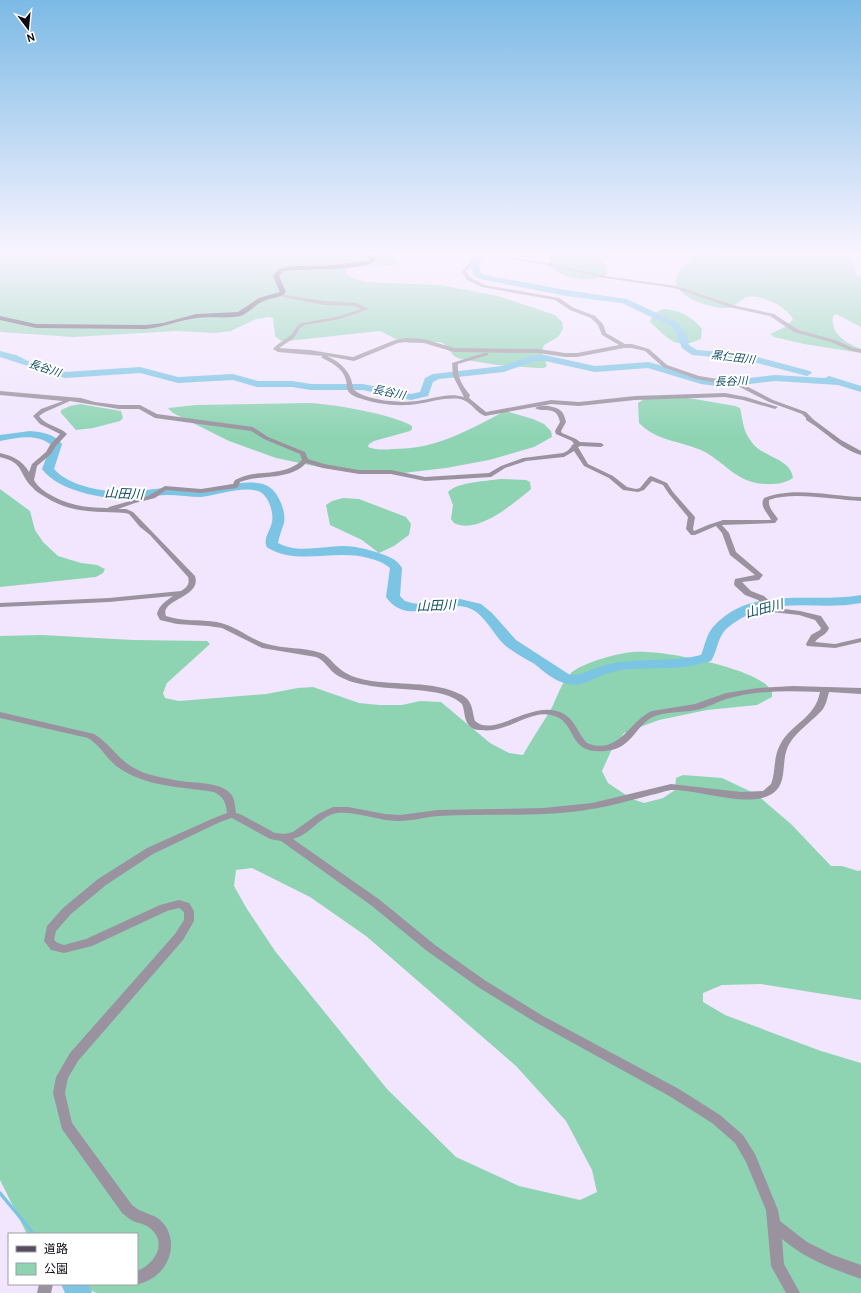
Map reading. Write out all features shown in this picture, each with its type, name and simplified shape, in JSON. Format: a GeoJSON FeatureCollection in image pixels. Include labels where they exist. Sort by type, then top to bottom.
{"type":"FeatureCollection","features":[{"type":"Feature","properties":{"kind":"main road"},"geometry":{"type":"LineString","coordinates":[[0,318],[36,326],[146,327],[163,325],[196,316],[210,315]]}},
{"type":"Feature","properties":{"kind":"street"},"geometry":{"type":"LineString","coordinates":[[346,315],[303,324],[298,327],[298,331],[294,335],[276,349],[310,352],[354,359],[397,341],[407,340],[424,341],[454,350],[539,351],[571,355],[624,346],[646,350],[668,368],[698,378],[735,383],[771,401],[793,408],[812,419],[812,421],[839,443],[861,453]]}},
{"type":"Feature","properties":{"kind":"street"},"geometry":{"type":"LineString","coordinates":[[589,315],[593,317],[600,324],[604,334],[624,346]]}},
{"type":"Feature","properties":{"kind":"street"},"geometry":{"type":"LineString","coordinates":[[773,315],[781,319],[796,331],[833,341],[851,349],[861,351]]}},
{"type":"Feature","properties":{"kind":"street"},"geometry":{"type":"LineString","coordinates":[[466,398],[467,395],[460,388],[455,373],[455,363],[457,361],[485,354],[510,351]]}},
{"type":"Feature","properties":{"kind":"street"},"geometry":{"type":"LineString","coordinates":[[310,352],[333,361],[341,366],[352,393],[358,396],[386,401],[410,403],[447,397],[466,398],[476,404],[483,414],[530,407],[551,402]]}},
{"type":"Feature","properties":{"kind":"street"},"geometry":{"type":"LineString","coordinates":[[0,393],[81,400],[90,403],[119,407],[140,407],[155,416],[253,429],[266,438],[303,453],[305,460]]}},
{"type":"Feature","properties":{"kind":"street"},"geometry":{"type":"LineString","coordinates":[[494,413],[551,402],[579,404],[635,398],[725,395],[744,398],[785,409],[812,421]]}},
{"type":"Feature","properties":{"kind":"street"},"geometry":{"type":"LineString","coordinates":[[31,479],[34,465],[49,453],[56,442],[64,436],[64,433],[44,425],[36,416],[42,411],[58,406],[68,400]]}},
{"type":"Feature","properties":{"kind":"street"},"geometry":{"type":"LineString","coordinates":[[530,407],[556,409],[563,422],[558,431],[559,434],[574,440],[586,465],[630,491],[642,489],[651,478],[663,482],[692,517],[689,529],[693,534],[723,522],[773,522],[775,519],[768,511],[765,502],[766,499],[775,495],[861,499]]}},
{"type":"Feature","properties":{"kind":"street"},"geometry":{"type":"LineString","coordinates":[[305,460],[323,466],[359,472],[391,472],[425,479],[491,475],[504,467],[525,459],[570,452],[576,445],[601,445]]}},
{"type":"Feature","properties":{"kind":"street"},"geometry":{"type":"LineString","coordinates":[[0,455],[15,459],[22,464],[26,469],[27,476],[31,479],[32,484],[59,502],[81,510],[118,510],[131,513],[191,576],[192,585],[184,593],[162,608],[161,614],[163,618],[176,622],[214,623],[229,627],[256,643],[265,646],[320,655],[329,661],[337,671],[344,676],[359,681],[374,684],[439,690],[454,695],[464,700],[468,706],[469,720],[472,724],[478,727],[499,727],[534,714],[544,712],[554,713],[563,716],[573,726],[584,745],[604,748],[618,746],[628,738],[644,718],[656,712],[683,710],[704,706],[725,696],[751,692],[825,690],[861,691]]}},
{"type":"Feature","properties":{"kind":"street"},"geometry":{"type":"LineString","coordinates":[[92,511],[98,508],[113,508],[133,501],[149,499],[165,488],[202,491],[236,486],[237,481],[247,477],[281,473],[298,466],[305,460]]}},
{"type":"Feature","properties":{"kind":"street"},"geometry":{"type":"LineString","coordinates":[[718,524],[725,532],[733,554],[759,575],[756,578],[738,581],[738,584],[747,592],[758,596],[779,612],[800,613],[818,618],[824,628],[824,631],[814,637],[810,644],[835,646],[861,640]]}},
{"type":"Feature","properties":{"kind":"street"},"geometry":{"type":"LineString","coordinates":[[0,605],[109,600],[184,593]]}},
{"type":"Feature","properties":{"kind":"street"},"geometry":{"type":"LineString","coordinates":[[138,1278],[147,1275],[158,1267],[163,1257],[165,1246],[162,1233],[154,1223],[135,1215],[126,1209],[66,1125],[59,1093],[62,1077],[74,1056],[179,937],[189,921],[189,911],[185,906],[178,904],[164,908],[88,943],[64,949],[55,947],[49,941],[51,929],[67,911],[102,882],[150,851],[217,820],[232,816],[239,817],[273,836],[284,838],[296,835],[321,816],[333,810],[348,810],[385,818],[400,818],[438,813],[543,811],[592,806],[671,787],[683,787],[745,796],[768,793],[773,790],[778,782],[778,762],[784,746],[793,734],[820,707],[825,690]]}},
{"type":"Feature","properties":{"kind":"street"},"geometry":{"type":"LineString","coordinates":[[0,715],[91,736],[100,740],[122,766],[137,774],[154,779],[216,789],[225,792],[230,799],[232,816]]}},
{"type":"Feature","properties":{"kind":"street"},"geometry":{"type":"LineString","coordinates":[[284,838],[376,904],[431,948],[482,984],[539,1018],[675,1093],[716,1119],[739,1139],[751,1158],[772,1210],[778,1266],[792,1293]]}},
{"type":"Feature","properties":{"kind":"street"},"geometry":{"type":"LineString","coordinates":[[773,1224],[802,1247],[830,1261],[861,1272]]}},
{"type":"Feature","properties":{"kind":"green space"},"geometry":{"type":"Polygon","coordinates":[[[0,315],[555,315],[562,322],[563,329],[558,337],[544,345],[542,351],[547,366],[544,368],[497,365],[460,359],[454,356],[443,343],[409,343],[398,340],[380,331],[281,341],[275,336],[273,318],[269,317],[256,319],[231,331],[215,333],[176,331],[73,337],[0,332],[0,315]]]}},
{"type":"Feature","properties":{"kind":"green space"},"geometry":{"type":"Polygon","coordinates":[[[653,315],[687,315],[702,329],[701,339],[685,344],[673,341],[667,338],[650,322],[653,315]]]}},
{"type":"Feature","properties":{"kind":"green space"},"geometry":{"type":"Polygon","coordinates":[[[790,315],[834,315],[834,328],[837,333],[845,341],[861,349],[861,353],[804,344],[774,337],[770,334],[783,328],[793,320],[790,315]]]}},
{"type":"Feature","properties":{"kind":"green space"},"geometry":{"type":"Polygon","coordinates":[[[839,315],[861,315],[861,327],[839,315]]]}},
{"type":"Feature","properties":{"kind":"green space"},"geometry":{"type":"Polygon","coordinates":[[[683,397],[740,408],[745,431],[750,440],[759,449],[783,462],[788,467],[793,478],[776,484],[749,481],[734,473],[703,451],[654,434],[639,423],[638,403],[644,399],[683,397]]]}},
{"type":"Feature","properties":{"kind":"green space"},"geometry":{"type":"Polygon","coordinates":[[[309,403],[332,405],[391,417],[412,426],[410,431],[374,441],[369,444],[368,447],[377,449],[386,450],[408,448],[438,442],[464,432],[505,411],[533,419],[544,424],[551,431],[552,437],[534,447],[489,460],[446,468],[403,473],[369,474],[324,468],[276,458],[229,441],[173,413],[168,408],[196,405],[309,403]]]}},
{"type":"Feature","properties":{"kind":"green space"},"geometry":{"type":"Polygon","coordinates":[[[80,404],[121,411],[123,418],[120,421],[93,428],[76,430],[61,413],[61,410],[80,404]]]}},
{"type":"Feature","properties":{"kind":"green space"},"geometry":{"type":"Polygon","coordinates":[[[501,479],[526,480],[530,482],[531,489],[495,516],[484,521],[474,525],[464,526],[454,523],[451,519],[453,505],[448,492],[465,484],[501,479]]]}},
{"type":"Feature","properties":{"kind":"green space"},"geometry":{"type":"Polygon","coordinates":[[[0,489],[30,511],[35,530],[43,542],[58,556],[81,563],[97,565],[105,569],[103,573],[96,577],[0,587],[0,489]]]}},
{"type":"Feature","properties":{"kind":"green space"},"geometry":{"type":"Polygon","coordinates":[[[343,498],[359,499],[406,517],[411,524],[409,535],[394,546],[379,553],[362,540],[330,525],[326,505],[332,501],[343,498]]]}},
{"type":"Feature","properties":{"kind":"green space"},"geometry":{"type":"Polygon","coordinates":[[[42,635],[133,640],[207,641],[210,644],[167,683],[163,693],[165,698],[179,701],[266,694],[298,688],[313,687],[359,703],[402,705],[420,701],[441,702],[490,743],[509,753],[523,755],[550,711],[565,680],[578,668],[601,659],[632,652],[661,653],[720,665],[753,677],[765,684],[772,691],[772,697],[757,705],[707,710],[659,720],[624,733],[611,751],[602,771],[608,783],[632,799],[644,803],[663,798],[675,790],[676,778],[683,775],[722,778],[756,794],[791,824],[831,866],[842,866],[858,871],[861,870],[861,1000],[761,984],[722,985],[703,993],[703,1002],[725,1015],[821,1051],[861,1063],[861,1293],[97,1293],[77,1285],[138,1285],[138,1233],[26,1233],[0,1180],[0,636],[42,635]],[[252,868],[236,870],[234,886],[247,909],[275,951],[387,1089],[456,1157],[519,1186],[580,1200],[597,1192],[592,1170],[566,1121],[516,1066],[366,936],[310,897],[252,868]]]}},
{"type":"Feature","properties":{"kind":"waterway","name":"黒仁田川"},"geometry":{"type":"LineString","coordinates":[[654,315],[675,325],[682,335],[685,346],[695,353],[746,357],[807,373]]}},
{"type":"Feature","properties":{"kind":"waterway","name":"長谷川"},"geometry":{"type":"LineString","coordinates":[[0,354],[65,375],[140,370],[178,380],[233,377],[257,384],[292,384],[311,387],[363,387],[411,397],[424,394],[429,380],[437,376],[504,369],[534,358],[545,358],[595,369],[649,365],[705,382],[724,384],[775,378],[838,382]]}},
{"type":"Feature","properties":{"kind":"waterway","name":"黒仁田川"},"geometry":{"type":"LineString","coordinates":[[829,379],[861,389]]}},
{"type":"Feature","properties":{"kind":"waterway","name":"山田川"},"geometry":{"type":"LineString","coordinates":[[0,438],[30,434],[45,436],[51,439],[57,444],[48,469],[53,475],[71,485],[94,491],[115,495],[128,495],[157,492],[202,493],[246,487],[262,488],[271,496],[277,511],[278,522],[272,539],[272,545],[288,552],[306,553],[346,550],[384,559],[392,563],[396,568],[393,597],[401,604],[419,608],[450,603],[460,603],[470,604],[477,607],[511,643],[559,676],[570,680],[585,678],[605,669],[622,666],[683,663],[706,658],[718,630],[728,620],[740,613],[766,604],[793,601],[846,601],[861,599]]}},
{"type":"Feature","properties":{"kind":"waterway"},"geometry":{"type":"LineString","coordinates":[[0,1193],[33,1233]]}},
{"type":"Feature","properties":{"kind":"waterway"},"geometry":{"type":"LineString","coordinates":[[74,1285],[80,1293]]}}]}
